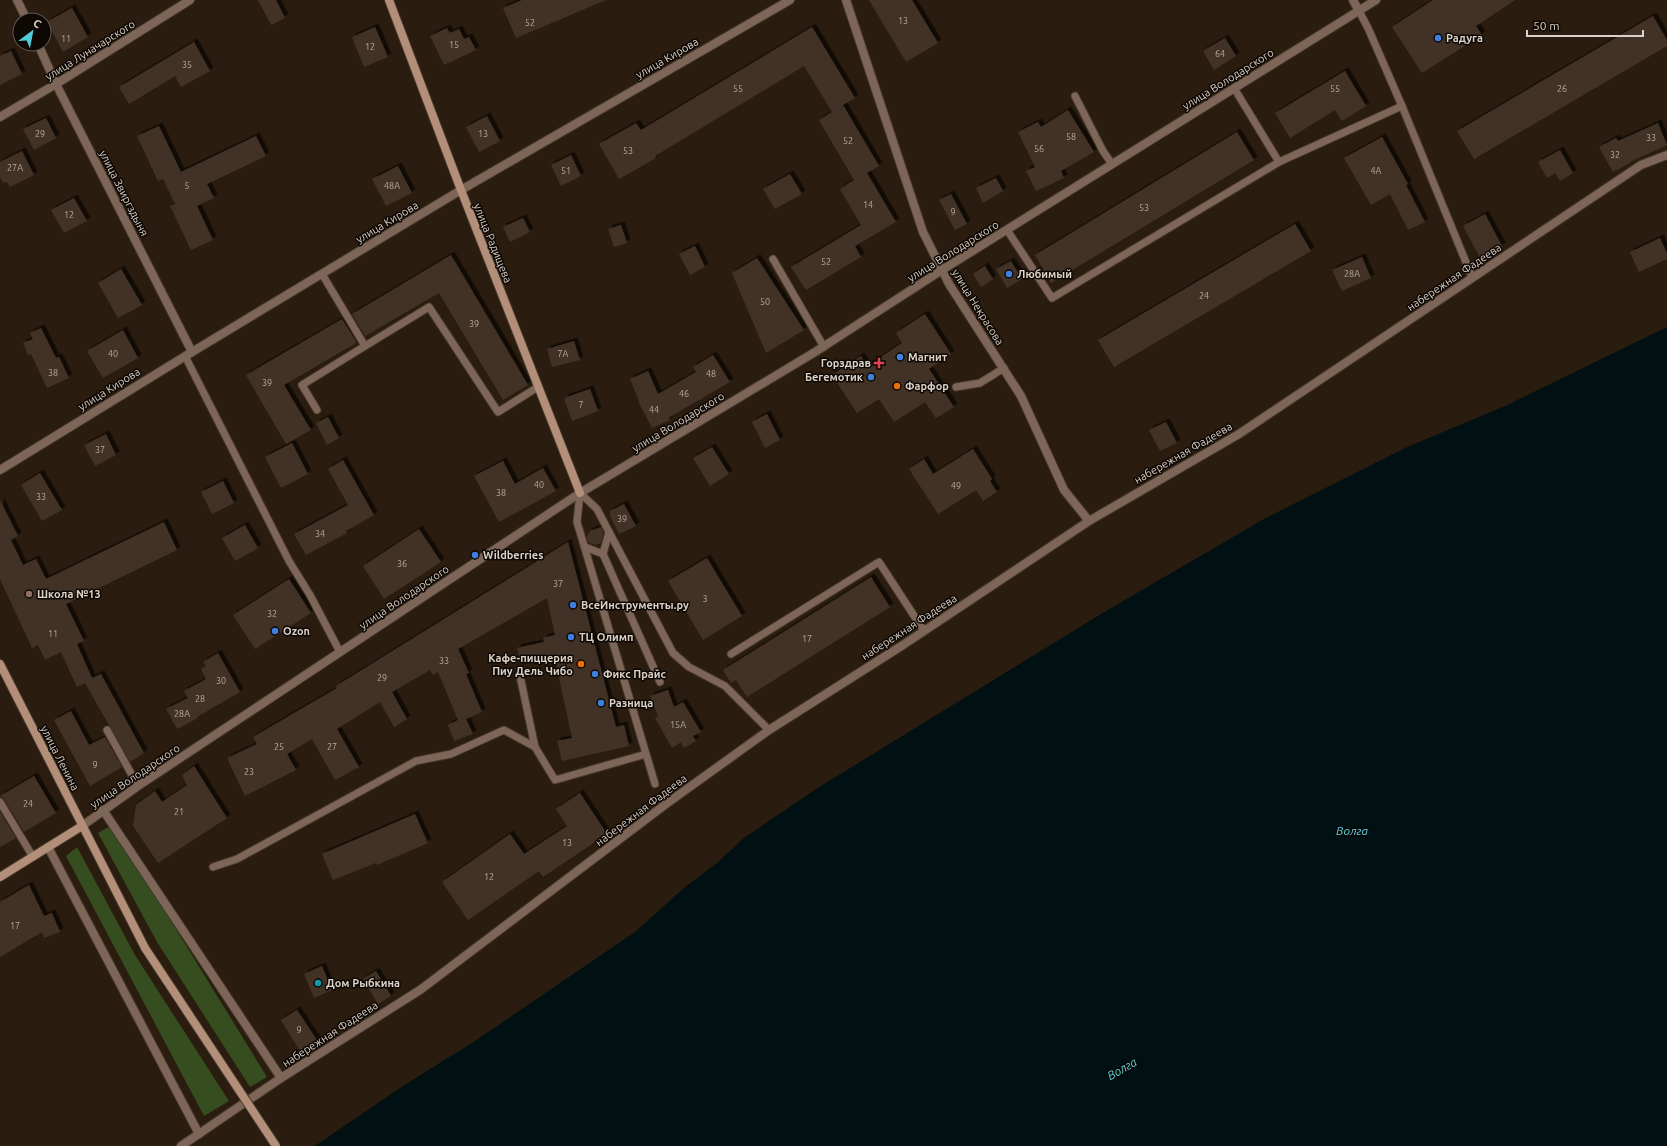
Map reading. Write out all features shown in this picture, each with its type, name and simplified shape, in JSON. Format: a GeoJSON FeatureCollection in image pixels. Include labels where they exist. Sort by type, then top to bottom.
{"type":"FeatureCollection","features":[{"type":"Feature","properties":{"kind":"main road","name":"улица Радищева"},"geometry":{"type":"LineString","coordinates":[[389,0],[461,190],[580,493]]}},
{"type":"Feature","properties":{"kind":"main road","name":"улица Ленина"},"geometry":{"type":"LineString","coordinates":[[0,664],[145,948],[276,1146]]}},
{"type":"Feature","properties":{"kind":"main road","name":"улица Володарского"},"geometry":{"type":"LineString","coordinates":[[0,877],[82,826]]}},
{"type":"Feature","properties":{"kind":"street"},"geometry":{"type":"LineString","coordinates":[[17,0],[22,12]]}},
{"type":"Feature","properties":{"kind":"street","name":"улица Луначарского"},"geometry":{"type":"LineString","coordinates":[[0,117],[56,84],[190,0]]}},
{"type":"Feature","properties":{"kind":"street","name":"улица Кирова"},"geometry":{"type":"LineString","coordinates":[[0,470],[188,354],[461,190],[790,0]]}},
{"type":"Feature","properties":{"kind":"street","name":"улица Некрасова"},"geometry":{"type":"LineString","coordinates":[[846,0],[924,232],[949,284],[1021,396],[1064,490],[1089,521]]}},
{"type":"Feature","properties":{"kind":"street"},"geometry":{"type":"LineString","coordinates":[[1353,0],[1359,11]]}},
{"type":"Feature","properties":{"kind":"street","name":"улица Володарского"},"geometry":{"type":"LineString","coordinates":[[82,826],[138,786],[580,493],[824,346],[942,270],[1376,0]]}},
{"type":"Feature","properties":{"kind":"street","name":"улица Звиргздыня"},"geometry":{"type":"LineString","coordinates":[[42,52],[188,354]]}},
{"type":"Feature","properties":{"kind":"street","name":"набережная Фадеева"},"geometry":{"type":"LineString","coordinates":[[181,1146],[281,1078],[420,990],[659,809],[769,730],[924,631],[1089,521],[1239,434],[1641,165],[1667,155]]}},
{"type":"Feature","properties":{"kind":"street"},"geometry":{"type":"LineString","coordinates":[[103,810],[281,1078]]}},
{"type":"Feature","properties":{"kind":"street"},"geometry":{"type":"LineString","coordinates":[[48,848],[199,1134]]}},
{"type":"Feature","properties":{"kind":"lane"},"geometry":{"type":"LineString","coordinates":[[1359,11],[1402,106],[1472,277]]}},
{"type":"Feature","properties":{"kind":"lane"},"geometry":{"type":"LineString","coordinates":[[1234,88],[1279,162]]}},
{"type":"Feature","properties":{"kind":"lane"},"geometry":{"type":"LineString","coordinates":[[1075,96],[1103,151],[1112,164]]}},
{"type":"Feature","properties":{"kind":"lane"},"geometry":{"type":"LineString","coordinates":[[1007,230],[1052,298],[1279,162],[1402,106]]}},
{"type":"Feature","properties":{"kind":"lane"},"geometry":{"type":"LineString","coordinates":[[773,259],[824,346]]}},
{"type":"Feature","properties":{"kind":"lane"},"geometry":{"type":"LineString","coordinates":[[322,274],[365,346]]}},
{"type":"Feature","properties":{"kind":"lane"},"geometry":{"type":"LineString","coordinates":[[317,410],[302,385],[428,307],[498,412],[538,387]]}},
{"type":"Feature","properties":{"kind":"lane"},"geometry":{"type":"LineString","coordinates":[[188,354],[288,561],[310,595],[340,652]]}},
{"type":"Feature","properties":{"kind":"lane"},"geometry":{"type":"LineString","coordinates":[[956,387],[980,383],[1004,368]]}},
{"type":"Feature","properties":{"kind":"lane"},"geometry":{"type":"LineString","coordinates":[[580,493],[597,509],[674,653],[689,667],[725,686],[769,730]]}},
{"type":"Feature","properties":{"kind":"lane"},"geometry":{"type":"LineString","coordinates":[[580,493],[577,522],[655,784]]}},
{"type":"Feature","properties":{"kind":"lane"},"geometry":{"type":"LineString","coordinates":[[609,532],[603,554],[660,682]]}},
{"type":"Feature","properties":{"kind":"lane"},"geometry":{"type":"LineString","coordinates":[[585,547],[603,554]]}},
{"type":"Feature","properties":{"kind":"lane"},"geometry":{"type":"LineString","coordinates":[[731,654],[879,562],[924,631]]}},
{"type":"Feature","properties":{"kind":"lane"},"geometry":{"type":"LineString","coordinates":[[520,676],[535,747],[555,780],[646,754]]}},
{"type":"Feature","properties":{"kind":"lane"},"geometry":{"type":"LineString","coordinates":[[107,730],[138,786]]}},
{"type":"Feature","properties":{"kind":"lane"},"geometry":{"type":"LineString","coordinates":[[213,867],[238,860],[416,761],[451,754],[504,730],[535,747]]}},
{"type":"Feature","properties":{"kind":"lane"},"geometry":{"type":"LineString","coordinates":[[0,802],[32,857]]}},
{"type":"Feature","properties":{"kind":"green space"},"geometry":{"type":"Polygon","coordinates":[[[112,825],[267,1077],[250,1087],[157,942],[98,833],[112,825]]]}},
{"type":"Feature","properties":{"kind":"green space"},"geometry":{"type":"Polygon","coordinates":[[[77,847],[135,955],[229,1101],[204,1116],[66,856],[77,847]]]}},
{"type":"Feature","properties":{"kind":"water","name":"Волга"},"geometry":{"type":"Polygon","coordinates":[[[1667,327],[1667,1146],[315,1146],[403,1086],[475,1041],[635,932],[684,888],[717,863],[744,838],[816,789],[1106,611],[1264,519],[1405,448],[1503,407],[1667,327]]]}},
{"type":"Feature","properties":{"kind":"building"},"geometry":{"type":"Polygon","coordinates":[[[258,0],[276,0],[285,18],[271,25],[258,0]]]}},
{"type":"Feature","properties":{"kind":"building"},"geometry":{"type":"Polygon","coordinates":[[[522,0],[606,0],[516,38],[503,8],[522,0]]]}},
{"type":"Feature","properties":{"kind":"building"},"geometry":{"type":"Polygon","coordinates":[[[869,0],[912,0],[938,43],[906,62],[869,0]]]}},
{"type":"Feature","properties":{"kind":"building","name":"Радуга"},"geometry":{"type":"Polygon","coordinates":[[[1433,0],[1515,0],[1476,26],[1482,35],[1422,73],[1392,27],[1433,0]]]}},
{"type":"Feature","properties":{"kind":"building"},"geometry":{"type":"Polygon","coordinates":[[[72,8],[88,37],[63,52],[52,31],[52,19],[72,8]]]}},
{"type":"Feature","properties":{"kind":"building"},"geometry":{"type":"Polygon","coordinates":[[[1653,16],[1667,40],[1667,46],[1474,159],[1457,131],[1653,16]]]}},
{"type":"Feature","properties":{"kind":"building"},"geometry":{"type":"Polygon","coordinates":[[[375,27],[388,57],[364,67],[352,37],[375,27]]]}},
{"type":"Feature","properties":{"kind":"building"},"geometry":{"type":"Polygon","coordinates":[[[812,27],[855,98],[843,105],[879,166],[867,173],[896,222],[855,246],[861,257],[806,290],[791,267],[861,225],[840,189],[854,180],[819,120],[832,112],[804,66],[655,156],[656,158],[619,179],[599,144],[636,123],[641,130],[812,27]]]}},
{"type":"Feature","properties":{"kind":"building"},"geometry":{"type":"Polygon","coordinates":[[[447,28],[450,33],[459,29],[464,39],[469,37],[476,50],[444,65],[430,36],[447,28]]]}},
{"type":"Feature","properties":{"kind":"building"},"geometry":{"type":"Polygon","coordinates":[[[1225,38],[1236,56],[1214,70],[1203,51],[1225,38]]]}},
{"type":"Feature","properties":{"kind":"building"},"geometry":{"type":"Polygon","coordinates":[[[194,42],[210,71],[181,87],[175,76],[129,104],[119,87],[194,42]]]}},
{"type":"Feature","properties":{"kind":"building"},"geometry":{"type":"Polygon","coordinates":[[[11,51],[22,74],[0,85],[0,56],[11,51]]]}},
{"type":"Feature","properties":{"kind":"building"},"geometry":{"type":"Polygon","coordinates":[[[1345,71],[1366,106],[1342,121],[1335,110],[1290,138],[1275,113],[1345,71]]]}},
{"type":"Feature","properties":{"kind":"building"},"geometry":{"type":"Polygon","coordinates":[[[1068,110],[1094,152],[1061,171],[1064,178],[1036,191],[1026,171],[1035,167],[1018,132],[1038,122],[1041,127],[1068,110]]]}},
{"type":"Feature","properties":{"kind":"building"},"geometry":{"type":"Polygon","coordinates":[[[487,116],[500,141],[479,152],[466,127],[487,116]]]}},
{"type":"Feature","properties":{"kind":"building"},"geometry":{"type":"Polygon","coordinates":[[[46,118],[56,138],[34,150],[23,129],[46,118]]]}},
{"type":"Feature","properties":{"kind":"building"},"geometry":{"type":"Polygon","coordinates":[[[1658,123],[1667,145],[1630,162],[1613,172],[1599,147],[1616,138],[1618,141],[1658,123]]]}},
{"type":"Feature","properties":{"kind":"building"},"geometry":{"type":"Polygon","coordinates":[[[159,126],[181,172],[256,136],[266,156],[207,184],[214,198],[197,206],[213,240],[191,250],[170,206],[175,204],[163,179],[158,181],[137,136],[159,126]]]}},
{"type":"Feature","properties":{"kind":"building"},"geometry":{"type":"Polygon","coordinates":[[[1237,132],[1254,160],[1051,283],[1035,255],[1237,132]]]}},
{"type":"Feature","properties":{"kind":"building"},"geometry":{"type":"Polygon","coordinates":[[[1382,137],[1408,184],[1406,185],[1425,222],[1408,230],[1390,194],[1371,205],[1344,158],[1382,137]]]}},
{"type":"Feature","properties":{"kind":"building"},"geometry":{"type":"Polygon","coordinates":[[[1560,150],[1573,173],[1560,181],[1555,173],[1547,178],[1538,162],[1560,150]]]}},
{"type":"Feature","properties":{"kind":"building"},"geometry":{"type":"Polygon","coordinates":[[[22,151],[34,175],[10,187],[7,182],[3,183],[0,177],[0,162],[22,151]]]}},
{"type":"Feature","properties":{"kind":"building"},"geometry":{"type":"Polygon","coordinates":[[[571,155],[581,176],[561,186],[551,165],[571,155]]]}},
{"type":"Feature","properties":{"kind":"building"},"geometry":{"type":"Polygon","coordinates":[[[398,166],[412,193],[386,206],[372,179],[398,166]]]}},
{"type":"Feature","properties":{"kind":"building"},"geometry":{"type":"Polygon","coordinates":[[[790,174],[802,194],[775,209],[763,189],[790,174]]]}},
{"type":"Feature","properties":{"kind":"building"},"geometry":{"type":"Polygon","coordinates":[[[996,178],[1003,191],[983,203],[976,188],[996,178]]]}},
{"type":"Feature","properties":{"kind":"building"},"geometry":{"type":"Polygon","coordinates":[[[951,194],[967,224],[955,230],[939,200],[951,194]]]}},
{"type":"Feature","properties":{"kind":"building"},"geometry":{"type":"Polygon","coordinates":[[[74,198],[87,221],[64,233],[51,210],[74,198]]]}},
{"type":"Feature","properties":{"kind":"building"},"geometry":{"type":"Polygon","coordinates":[[[1485,214],[1502,246],[1480,258],[1463,226],[1485,214]]]}},
{"type":"Feature","properties":{"kind":"building"},"geometry":{"type":"Polygon","coordinates":[[[523,218],[530,232],[510,242],[503,227],[523,218]]]}},
{"type":"Feature","properties":{"kind":"building"},"geometry":{"type":"Polygon","coordinates":[[[1295,224],[1311,251],[1114,367],[1098,340],[1295,224]]]}},
{"type":"Feature","properties":{"kind":"building"},"geometry":{"type":"Polygon","coordinates":[[[621,225],[627,243],[614,247],[608,229],[621,225]]]}},
{"type":"Feature","properties":{"kind":"building"},"geometry":{"type":"Polygon","coordinates":[[[1660,238],[1667,253],[1667,259],[1639,272],[1630,252],[1660,238]]]}},
{"type":"Feature","properties":{"kind":"building"},"geometry":{"type":"Polygon","coordinates":[[[695,246],[705,267],[690,275],[679,254],[695,246]]]}},
{"type":"Feature","properties":{"kind":"building"},"geometry":{"type":"Polygon","coordinates":[[[451,255],[528,385],[503,400],[439,293],[365,336],[352,314],[451,255]]]}},
{"type":"Feature","properties":{"kind":"building"},"geometry":{"type":"Polygon","coordinates":[[[1362,257],[1371,278],[1342,291],[1332,270],[1362,257]]]}},
{"type":"Feature","properties":{"kind":"building"},"geometry":{"type":"Polygon","coordinates":[[[757,258],[804,330],[766,353],[732,273],[757,258]]]}},
{"type":"Feature","properties":{"kind":"building","name":"Любимый"},"geometry":{"type":"Polygon","coordinates":[[[1011,261],[1022,279],[1007,288],[996,269],[1011,261]]]}},
{"type":"Feature","properties":{"kind":"building"},"geometry":{"type":"Polygon","coordinates":[[[985,266],[993,279],[981,287],[973,274],[985,266]]]}},
{"type":"Feature","properties":{"kind":"building"},"geometry":{"type":"Polygon","coordinates":[[[121,269],[142,305],[118,318],[98,283],[121,269]]]}},
{"type":"Feature","properties":{"kind":"building"},"geometry":{"type":"Polygon","coordinates":[[[925,314],[951,354],[929,369],[954,407],[936,418],[925,402],[894,422],[879,399],[857,413],[832,375],[861,356],[867,366],[902,343],[896,333],[925,314]]]}},
{"type":"Feature","properties":{"kind":"building"},"geometry":{"type":"Polygon","coordinates":[[[342,319],[356,343],[284,385],[311,430],[286,444],[246,375],[342,319]]]}},
{"type":"Feature","properties":{"kind":"building"},"geometry":{"type":"Polygon","coordinates":[[[41,328],[56,358],[59,357],[69,378],[47,388],[31,354],[28,355],[23,343],[33,339],[30,333],[41,328]]]}},
{"type":"Feature","properties":{"kind":"building"},"geometry":{"type":"Polygon","coordinates":[[[123,330],[138,358],[103,378],[87,351],[123,330]]]}},
{"type":"Feature","properties":{"kind":"building"},"geometry":{"type":"Polygon","coordinates":[[[574,341],[580,360],[552,367],[547,349],[574,341]]]}},
{"type":"Feature","properties":{"kind":"building"},"geometry":{"type":"Polygon","coordinates":[[[713,355],[730,382],[668,418],[670,420],[652,428],[638,401],[630,379],[648,371],[658,394],[696,372],[693,367],[713,355]]]}},
{"type":"Feature","properties":{"kind":"building"},"geometry":{"type":"Polygon","coordinates":[[[590,389],[598,411],[572,421],[564,398],[590,389]]]}},
{"type":"Feature","properties":{"kind":"building"},"geometry":{"type":"Polygon","coordinates":[[[767,414],[780,440],[765,448],[752,422],[767,414]]]}},
{"type":"Feature","properties":{"kind":"building"},"geometry":{"type":"Polygon","coordinates":[[[328,417],[339,438],[327,445],[316,423],[328,417]]]}},
{"type":"Feature","properties":{"kind":"building"},"geometry":{"type":"Polygon","coordinates":[[[1166,422],[1177,443],[1160,451],[1149,430],[1166,422]]]}},
{"type":"Feature","properties":{"kind":"building"},"geometry":{"type":"Polygon","coordinates":[[[106,434],[116,455],[95,466],[84,445],[106,434]]]}},
{"type":"Feature","properties":{"kind":"building"},"geometry":{"type":"Polygon","coordinates":[[[292,443],[308,474],[281,488],[265,457],[292,443]]]}},
{"type":"Feature","properties":{"kind":"building"},"geometry":{"type":"Polygon","coordinates":[[[712,447],[729,474],[710,486],[693,458],[712,447]]]}},
{"type":"Feature","properties":{"kind":"building"},"geometry":{"type":"Polygon","coordinates":[[[973,449],[992,479],[990,481],[997,492],[983,501],[976,490],[938,514],[909,469],[924,459],[933,474],[973,449]]]}},
{"type":"Feature","properties":{"kind":"building"},"geometry":{"type":"Polygon","coordinates":[[[343,460],[374,515],[346,531],[347,533],[306,555],[294,534],[348,505],[328,469],[343,460]]]}},
{"type":"Feature","properties":{"kind":"building"},"geometry":{"type":"Polygon","coordinates":[[[503,461],[515,484],[543,468],[556,491],[499,522],[474,476],[503,461]]]}},
{"type":"Feature","properties":{"kind":"building"},"geometry":{"type":"Polygon","coordinates":[[[40,473],[62,510],[42,521],[21,485],[40,473]]]}},
{"type":"Feature","properties":{"kind":"building"},"geometry":{"type":"Polygon","coordinates":[[[223,481],[234,503],[212,514],[201,492],[223,481]]]}},
{"type":"Feature","properties":{"kind":"building"},"geometry":{"type":"Polygon","coordinates":[[[0,500],[18,536],[11,540],[23,565],[36,559],[46,579],[164,522],[177,550],[66,604],[84,641],[77,644],[92,678],[101,674],[144,753],[130,762],[85,683],[77,687],[61,652],[45,660],[38,645],[32,648],[0,579],[0,500]]]}},
{"type":"Feature","properties":{"kind":"building"},"geometry":{"type":"Polygon","coordinates":[[[624,504],[636,526],[619,534],[610,516],[610,511],[624,504]]]}},
{"type":"Feature","properties":{"kind":"building"},"geometry":{"type":"Polygon","coordinates":[[[245,525],[258,548],[235,561],[222,538],[245,525]]]}},
{"type":"Feature","properties":{"kind":"building"},"geometry":{"type":"Polygon","coordinates":[[[601,527],[604,532],[601,543],[595,545],[588,542],[587,537],[590,531],[601,527]]]}},
{"type":"Feature","properties":{"kind":"building"},"geometry":{"type":"Polygon","coordinates":[[[419,529],[441,562],[384,599],[363,566],[419,529]]]}},
{"type":"Feature","properties":{"kind":"building"},"geometry":{"type":"Polygon","coordinates":[[[568,542],[616,727],[624,725],[629,746],[562,761],[557,741],[572,738],[554,654],[521,663],[517,648],[544,642],[543,638],[555,635],[547,598],[458,649],[469,673],[466,674],[482,712],[466,719],[473,734],[454,741],[448,725],[458,720],[438,672],[433,675],[430,670],[392,692],[407,719],[394,727],[380,702],[337,729],[359,767],[335,780],[312,739],[287,754],[296,770],[245,796],[227,758],[257,744],[253,737],[337,688],[336,686],[568,542]]]}},
{"type":"Feature","properties":{"kind":"building"},"geometry":{"type":"Polygon","coordinates":[[[707,558],[742,616],[703,640],[668,581],[707,558]]]}},
{"type":"Feature","properties":{"kind":"building"},"geometry":{"type":"Polygon","coordinates":[[[871,577],[890,607],[747,697],[736,680],[731,683],[723,670],[871,577]]]}},
{"type":"Feature","properties":{"kind":"building"},"geometry":{"type":"Polygon","coordinates":[[[289,579],[311,613],[255,649],[233,615],[289,579]]]}},
{"type":"Feature","properties":{"kind":"building"},"geometry":{"type":"Polygon","coordinates":[[[218,653],[240,692],[177,729],[166,709],[188,698],[184,691],[206,679],[201,669],[206,666],[203,662],[218,653]]]}},
{"type":"Feature","properties":{"kind":"building"},"geometry":{"type":"Polygon","coordinates":[[[668,690],[674,707],[683,702],[701,732],[693,736],[696,741],[684,748],[681,742],[672,748],[655,718],[658,716],[650,696],[668,690]]]}},
{"type":"Feature","properties":{"kind":"building"},"geometry":{"type":"Polygon","coordinates":[[[71,711],[89,745],[105,737],[122,767],[90,786],[54,720],[71,711]]]}},
{"type":"Feature","properties":{"kind":"building"},"geometry":{"type":"Polygon","coordinates":[[[194,766],[227,818],[158,863],[133,826],[136,805],[155,791],[162,802],[187,785],[182,775],[194,766]]]}},
{"type":"Feature","properties":{"kind":"building"},"geometry":{"type":"Polygon","coordinates":[[[34,776],[56,813],[24,832],[4,799],[0,796],[34,776]]]}},
{"type":"Feature","properties":{"kind":"building"},"geometry":{"type":"Polygon","coordinates":[[[580,793],[607,834],[543,877],[539,871],[468,920],[442,882],[510,834],[524,854],[567,826],[556,809],[580,793]]]}},
{"type":"Feature","properties":{"kind":"building"},"geometry":{"type":"Polygon","coordinates":[[[0,812],[16,838],[0,847],[0,812]]]}},
{"type":"Feature","properties":{"kind":"building"},"geometry":{"type":"Polygon","coordinates":[[[415,814],[428,843],[377,865],[376,863],[333,880],[322,854],[415,814]]]}},
{"type":"Feature","properties":{"kind":"building"},"geometry":{"type":"Polygon","coordinates":[[[29,885],[44,916],[52,913],[60,932],[44,938],[42,932],[0,957],[0,902],[29,885]]]}},
{"type":"Feature","properties":{"kind":"building"},"geometry":{"type":"Polygon","coordinates":[[[322,966],[332,990],[314,998],[304,974],[322,966]]]}},
{"type":"Feature","properties":{"kind":"building"},"geometry":{"type":"Polygon","coordinates":[[[376,971],[391,996],[378,1004],[363,979],[376,971]]]}},
{"type":"Feature","properties":{"kind":"building"},"geometry":{"type":"Polygon","coordinates":[[[297,1010],[317,1040],[300,1051],[281,1020],[297,1010]]]}},
{"type":"Feature","properties":{"kind":"place","name":"Радуга"},"geometry":{"type":"Point","coordinates":[1438,38]}},
{"type":"Feature","properties":{"kind":"place","name":"Любимый"},"geometry":{"type":"Point","coordinates":[1009,274]}},
{"type":"Feature","properties":{"kind":"place","name":"Магнит"},"geometry":{"type":"Point","coordinates":[900,357]}},
{"type":"Feature","properties":{"kind":"place","name":"Горздрав"},"geometry":{"type":"Point","coordinates":[879,363]}},
{"type":"Feature","properties":{"kind":"place","name":"Бегемотик"},"geometry":{"type":"Point","coordinates":[871,377]}},
{"type":"Feature","properties":{"kind":"place","name":"Фарфор"},"geometry":{"type":"Point","coordinates":[897,386]}},
{"type":"Feature","properties":{"kind":"place","name":"Wildberries"},"geometry":{"type":"Point","coordinates":[475,555]}},
{"type":"Feature","properties":{"kind":"place","name":"Школа №13"},"geometry":{"type":"Point","coordinates":[29,594]}},
{"type":"Feature","properties":{"kind":"place","name":"ВсеИнструменты.ру"},"geometry":{"type":"Point","coordinates":[573,605]}},
{"type":"Feature","properties":{"kind":"place","name":"Ozon"},"geometry":{"type":"Point","coordinates":[275,631]}},
{"type":"Feature","properties":{"kind":"place","name":"ТЦ Олимп"},"geometry":{"type":"Point","coordinates":[571,637]}},
{"type":"Feature","properties":{"kind":"place","name":"Кафе-пиццерия Пиу Дель Чибо"},"geometry":{"type":"Point","coordinates":[581,664]}},
{"type":"Feature","properties":{"kind":"place","name":"Фикс Прайс"},"geometry":{"type":"Point","coordinates":[595,674]}},
{"type":"Feature","properties":{"kind":"place","name":"Разница"},"geometry":{"type":"Point","coordinates":[601,703]}},
{"type":"Feature","properties":{"kind":"place","name":"Дом Рыбкина"},"geometry":{"type":"Point","coordinates":[318,983]}}]}
